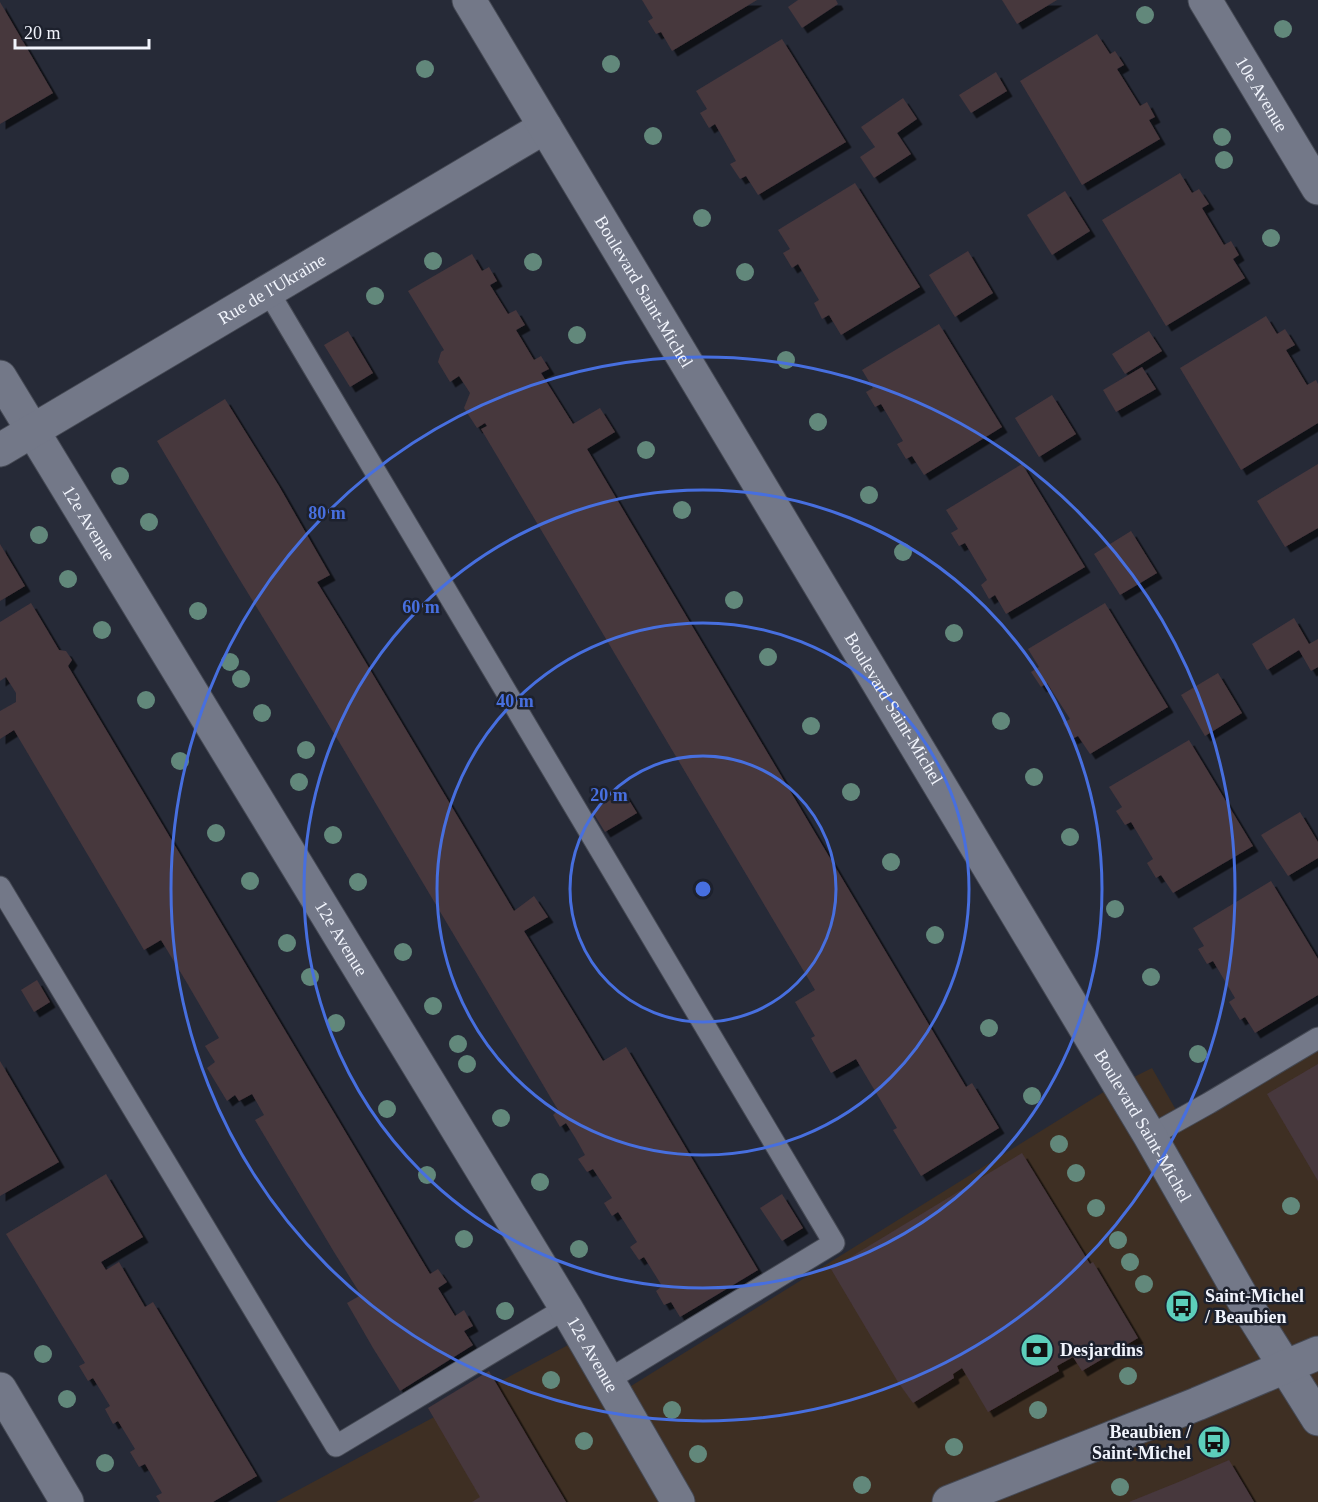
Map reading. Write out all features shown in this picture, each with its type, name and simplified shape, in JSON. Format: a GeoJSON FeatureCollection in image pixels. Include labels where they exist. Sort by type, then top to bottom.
{"type":"FeatureCollection","features":[{"type":"Feature","properties":{"kind":"street","name":"Boulevard Saint-Michel"},"geometry":{"type":"LineString","coordinates":[[469,0],[1150,1136],[1244,1300],[1318,1419]]}},
{"type":"Feature","properties":{"kind":"street","name":"10e Avenue"},"geometry":{"type":"LineString","coordinates":[[1205,0],[1318,188]]}},
{"type":"Feature","properties":{"kind":"street","name":"Rue de l'Ukraine"},"geometry":{"type":"LineString","coordinates":[[0,450],[545,127]]}},
{"type":"Feature","properties":{"kind":"street","name":"12e Avenue"},"geometry":{"type":"LineString","coordinates":[[0,377],[566,1308],[678,1502]]}},
{"type":"Feature","properties":{"kind":"street"},"geometry":{"type":"LineString","coordinates":[[949,1502],[1197,1404],[1318,1353]]}},
{"type":"Feature","properties":{"kind":"street"},"geometry":{"type":"LineString","coordinates":[[0,1389],[67,1502]]}},
{"type":"Feature","properties":{"kind":"lane"},"geometry":{"type":"LineString","coordinates":[[268,291],[834,1243],[608,1380]]}},
{"type":"Feature","properties":{"kind":"lane"},"geometry":{"type":"LineString","coordinates":[[0,887],[336,1446],[566,1308]]}},
{"type":"Feature","properties":{"kind":"lane"},"geometry":{"type":"LineString","coordinates":[[1150,1136],[1318,1038]]}},
{"type":"Feature","properties":{"kind":"shaded area"},"geometry":{"type":"Polygon","coordinates":[[[1318,1028],[1318,1502],[276,1502],[583,1337],[623,1391],[1102,1093],[1152,1068],[1176,1110],[1318,1028]]]}},
{"type":"Feature","properties":{"kind":"building"},"geometry":{"type":"Polygon","coordinates":[[[642,0],[757,0],[672,51],[661,32],[656,34],[648,21],[653,18],[642,0]]]}},
{"type":"Feature","properties":{"kind":"building"},"geometry":{"type":"Polygon","coordinates":[[[798,0],[836,0],[838,4],[802,28],[788,7],[798,0]]]}},
{"type":"Feature","properties":{"kind":"building"},"geometry":{"type":"Polygon","coordinates":[[[1002,0],[1057,0],[1017,24],[1002,0]]]}},
{"type":"Feature","properties":{"kind":"building"},"geometry":{"type":"Polygon","coordinates":[[[0,2],[53,93],[0,124],[0,2]]]}},
{"type":"Feature","properties":{"kind":"building"},"geometry":{"type":"Polygon","coordinates":[[[1097,34],[1110,54],[1115,51],[1124,65],[1117,69],[1140,106],[1147,102],[1155,117],[1149,120],[1160,139],[1082,185],[1020,81],[1097,34]]]}},
{"type":"Feature","properties":{"kind":"building"},"geometry":{"type":"Polygon","coordinates":[[[782,39],[846,142],[758,195],[746,176],[740,179],[730,164],[736,161],[715,124],[709,128],[700,113],[707,109],[696,91],[782,39]]]}},
{"type":"Feature","properties":{"kind":"building"},"geometry":{"type":"Polygon","coordinates":[[[996,72],[1007,91],[971,113],[959,95],[996,72]]]}},
{"type":"Feature","properties":{"kind":"building"},"geometry":{"type":"Polygon","coordinates":[[[903,98],[917,119],[897,133],[911,154],[874,178],[860,157],[875,147],[861,127],[903,98]]]}},
{"type":"Feature","properties":{"kind":"building"},"geometry":{"type":"Polygon","coordinates":[[[1180,173],[1192,193],[1199,189],[1209,204],[1202,208],[1224,245],[1231,241],[1239,255],[1233,259],[1245,278],[1166,326],[1102,220],[1180,173]]]}},
{"type":"Feature","properties":{"kind":"building"},"geometry":{"type":"Polygon","coordinates":[[[855,183],[920,287],[841,335],[829,315],[822,319],[814,303],[819,300],[798,264],[792,268],[783,253],[790,249],[778,230],[855,183]]]}},
{"type":"Feature","properties":{"kind":"building"},"geometry":{"type":"Polygon","coordinates":[[[1065,191],[1090,231],[1052,255],[1027,215],[1065,191]]]}},
{"type":"Feature","properties":{"kind":"building"},"geometry":{"type":"Polygon","coordinates":[[[968,251],[993,293],[955,317],[929,275],[968,251]]]}},
{"type":"Feature","properties":{"kind":"building"},"geometry":{"type":"Polygon","coordinates":[[[472,254],[482,271],[489,267],[497,281],[490,285],[508,314],[516,310],[525,325],[516,330],[534,360],[541,356],[549,369],[541,373],[573,424],[600,408],[615,432],[587,449],[966,1087],[972,1083],[999,1128],[921,1176],[893,1130],[897,1128],[856,1059],[831,1073],[811,1038],[815,1036],[795,1002],[815,990],[481,429],[487,426],[485,423],[477,428],[464,408],[470,393],[459,376],[450,382],[438,362],[444,350],[408,291],[472,254]]]}},
{"type":"Feature","properties":{"kind":"building"},"geometry":{"type":"Polygon","coordinates":[[[1266,316],[1277,334],[1285,329],[1295,345],[1286,350],[1307,385],[1316,380],[1318,384],[1318,423],[1241,470],[1180,368],[1266,316]]]}},
{"type":"Feature","properties":{"kind":"building"},"geometry":{"type":"Polygon","coordinates":[[[939,324],[1002,427],[924,475],[912,456],[906,459],[897,444],[903,441],[881,404],[875,407],[866,392],[873,388],[862,370],[939,324]]]}},
{"type":"Feature","properties":{"kind":"building"},"geometry":{"type":"Polygon","coordinates":[[[348,331],[373,373],[350,387],[324,345],[348,331]]]}},
{"type":"Feature","properties":{"kind":"building"},"geometry":{"type":"Polygon","coordinates":[[[1149,331],[1162,351],[1125,374],[1112,354],[1149,331]]]}},
{"type":"Feature","properties":{"kind":"building"},"geometry":{"type":"Polygon","coordinates":[[[1142,367],[1156,389],[1116,412],[1103,390],[1142,367]]]}},
{"type":"Feature","properties":{"kind":"building"},"geometry":{"type":"Polygon","coordinates":[[[1052,395],[1076,434],[1039,457],[1015,418],[1052,395]]]}},
{"type":"Feature","properties":{"kind":"building"},"geometry":{"type":"Polygon","coordinates":[[[225,399],[279,486],[330,575],[317,582],[514,911],[534,896],[548,917],[524,931],[603,1061],[626,1047],[758,1270],[680,1317],[671,1302],[664,1305],[656,1291],[662,1286],[644,1257],[639,1260],[630,1247],[637,1242],[618,1212],[612,1216],[604,1203],[612,1198],[593,1169],[587,1172],[578,1159],[585,1155],[576,1139],[566,1123],[560,1127],[553,1115],[558,1110],[157,441],[225,399]]]}},
{"type":"Feature","properties":{"kind":"building"},"geometry":{"type":"Polygon","coordinates":[[[1022,464],[1085,567],[1006,614],[995,595],[989,599],[981,585],[987,580],[965,543],[959,546],[951,533],[958,529],[946,510],[1022,464]]]}},
{"type":"Feature","properties":{"kind":"building"},"geometry":{"type":"Polygon","coordinates":[[[1318,464],[1318,528],[1285,547],[1257,501],[1318,464]]]}},
{"type":"Feature","properties":{"kind":"building"},"geometry":{"type":"Polygon","coordinates":[[[1131,531],[1157,573],[1120,595],[1094,554],[1131,531]]]}},
{"type":"Feature","properties":{"kind":"building"},"geometry":{"type":"Polygon","coordinates":[[[0,544],[25,586],[0,601],[0,544]]]}},
{"type":"Feature","properties":{"kind":"building"},"geometry":{"type":"Polygon","coordinates":[[[31,603],[59,650],[66,651],[72,660],[68,666],[430,1274],[438,1269],[447,1282],[438,1288],[455,1316],[464,1310],[473,1326],[464,1331],[473,1345],[400,1391],[347,1303],[361,1295],[255,1120],[264,1115],[252,1094],[239,1101],[235,1095],[227,1101],[207,1068],[215,1062],[205,1046],[219,1038],[161,940],[144,950],[14,730],[0,739],[0,711],[16,702],[16,693],[6,677],[0,681],[0,622],[31,603]]]}},
{"type":"Feature","properties":{"kind":"building"},"geometry":{"type":"Polygon","coordinates":[[[1105,603],[1168,707],[1090,754],[1078,736],[1072,739],[1063,723],[1070,719],[1047,683],[1041,687],[1031,672],[1039,667],[1028,649],[1105,603]]]}},
{"type":"Feature","properties":{"kind":"building"},"geometry":{"type":"Polygon","coordinates":[[[1294,618],[1309,644],[1318,639],[1318,667],[1311,671],[1299,650],[1267,670],[1252,644],[1294,618]]]}},
{"type":"Feature","properties":{"kind":"building"},"geometry":{"type":"Polygon","coordinates":[[[1218,673],[1242,713],[1205,736],[1181,695],[1218,673]]]}},
{"type":"Feature","properties":{"kind":"building"},"geometry":{"type":"Polygon","coordinates":[[[1189,740],[1253,846],[1173,893],[1161,875],[1156,878],[1147,863],[1153,859],[1131,822],[1125,825],[1116,811],[1122,807],[1109,787],[1189,740]]]}},
{"type":"Feature","properties":{"kind":"building"},"geometry":{"type":"Polygon","coordinates":[[[624,792],[637,813],[605,832],[592,811],[624,792]]]}},
{"type":"Feature","properties":{"kind":"building"},"geometry":{"type":"Polygon","coordinates":[[[1300,812],[1318,842],[1318,858],[1288,876],[1261,835],[1300,812]]]}},
{"type":"Feature","properties":{"kind":"building"},"geometry":{"type":"Polygon","coordinates":[[[1271,881],[1318,959],[1318,995],[1255,1033],[1245,1017],[1240,1020],[1229,1002],[1235,998],[1213,961],[1207,964],[1198,949],[1204,946],[1193,928],[1271,881]]]}},
{"type":"Feature","properties":{"kind":"building"},"geometry":{"type":"Polygon","coordinates":[[[37,980],[50,1002],[34,1012],[21,990],[37,980]]]}},
{"type":"Feature","properties":{"kind":"building"},"geometry":{"type":"Polygon","coordinates":[[[0,1061],[59,1162],[0,1196],[0,1061]]]}},
{"type":"Feature","properties":{"kind":"building"},"geometry":{"type":"Polygon","coordinates":[[[1318,1064],[1318,1181],[1267,1094],[1318,1064]]]}},
{"type":"Feature","properties":{"kind":"building"},"geometry":{"type":"Polygon","coordinates":[[[1022,1153],[1090,1264],[1093,1262],[1138,1338],[1082,1371],[1073,1357],[1057,1366],[1059,1371],[988,1412],[962,1368],[953,1374],[954,1378],[913,1403],[898,1382],[831,1269],[1022,1153]]]}},
{"type":"Feature","properties":{"kind":"building"},"geometry":{"type":"Polygon","coordinates":[[[106,1174],[143,1237],[101,1262],[106,1270],[119,1262],[145,1307],[153,1302],[257,1476],[213,1502],[160,1502],[156,1496],[162,1493],[145,1464],[139,1467],[130,1452],[135,1449],[118,1421],[113,1424],[105,1409],[110,1406],[93,1378],[88,1381],[79,1366],[85,1363],[6,1234],[106,1174]]]}},
{"type":"Feature","properties":{"kind":"building"},"geometry":{"type":"Polygon","coordinates":[[[782,1194],[803,1228],[782,1241],[760,1208],[782,1194]]]}},
{"type":"Feature","properties":{"kind":"building"},"geometry":{"type":"Polygon","coordinates":[[[489,1371],[566,1502],[472,1502],[480,1497],[428,1408],[489,1371]]]}},
{"type":"Feature","properties":{"kind":"building"},"geometry":{"type":"Polygon","coordinates":[[[1229,1460],[1254,1502],[1129,1502],[1181,1481],[1229,1460]]]}},
{"type":"Feature","properties":{"kind":"place","name":"Saint-Michel / Beaubien"},"geometry":{"type":"Point","coordinates":[1182,1306]}},
{"type":"Feature","properties":{"kind":"place","name":"Desjardins"},"geometry":{"type":"Point","coordinates":[1037,1350]}},
{"type":"Feature","properties":{"kind":"place","name":"Beaubien / Saint-Michel"},"geometry":{"type":"Point","coordinates":[1214,1442]}}]}
